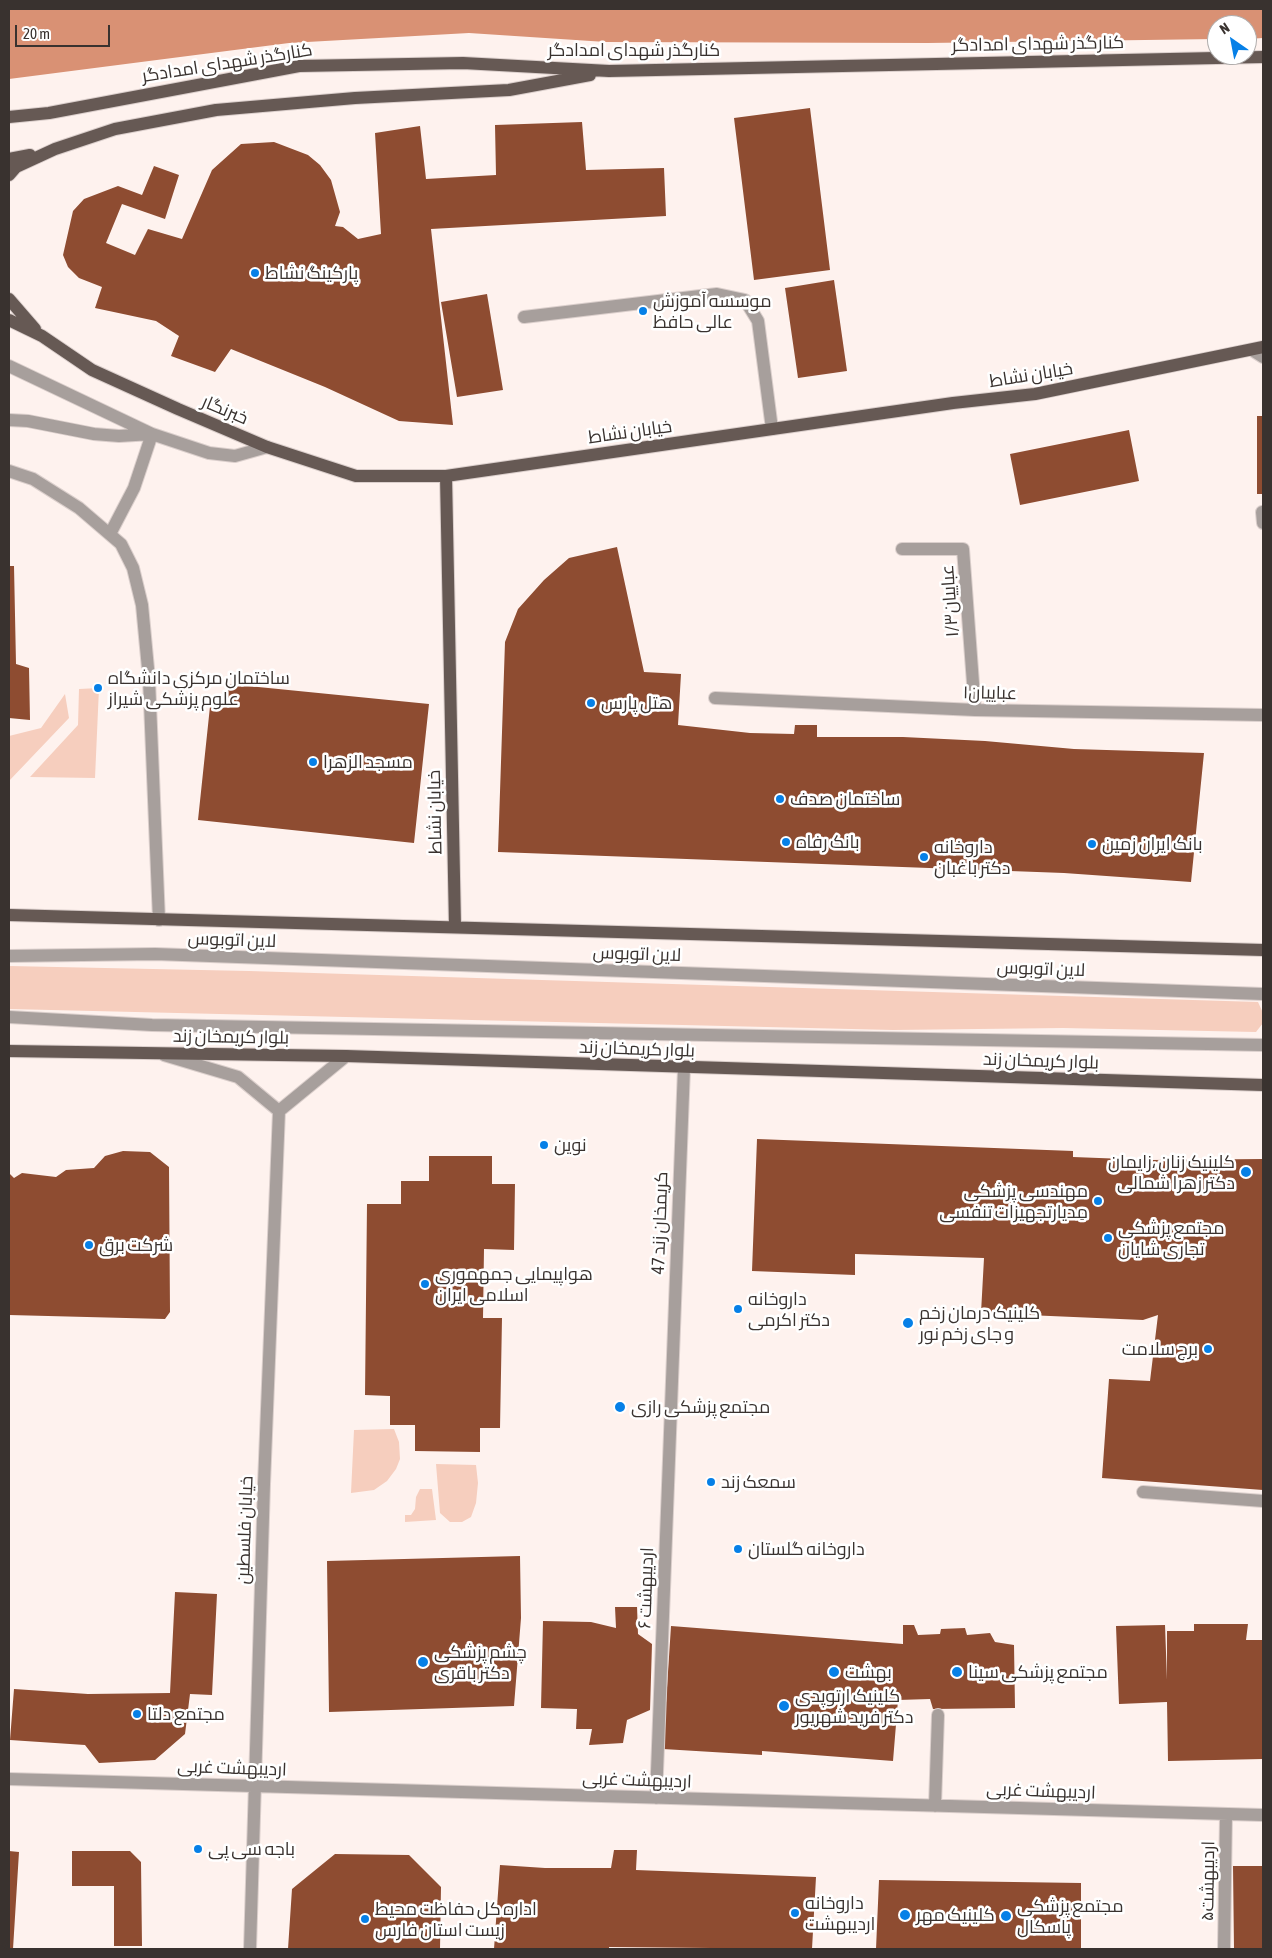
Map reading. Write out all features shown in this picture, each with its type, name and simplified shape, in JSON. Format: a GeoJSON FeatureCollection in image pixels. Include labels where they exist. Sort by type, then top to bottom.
{"type":"FeatureCollection","features":[{"type":"Feature","properties":{"kind":"main road","name":"کنارگذر شهدای امدادگر"},"geometry":{"type":"LineString","coordinates":[[9,117],[49,113],[299,66],[463,63],[609,71],[1263,57]]}},
{"type":"Feature","properties":{"kind":"main road"},"geometry":{"type":"LineString","coordinates":[[9,159],[55,149],[115,129],[216,110],[355,98],[509,90],[609,71]]}},
{"type":"Feature","properties":{"kind":"main road"},"geometry":{"type":"LineString","coordinates":[[9,175],[16,167],[55,149]]}},
{"type":"Feature","properties":{"kind":"main road"},"geometry":{"type":"LineString","coordinates":[[9,300],[42,336]]}},
{"type":"Feature","properties":{"kind":"main road","name":"خبرنگار"},"geometry":{"type":"LineString","coordinates":[[9,320],[42,336],[92,370],[267,447],[356,476],[446,476]]}},
{"type":"Feature","properties":{"kind":"main road","name":"خیابان نشاط"},"geometry":{"type":"LineString","coordinates":[[455,926],[446,476],[772,429],[1035,394],[1257,348]]}},
{"type":"Feature","properties":{"kind":"main road"},"geometry":{"type":"LineString","coordinates":[[9,915],[1263,950]]}},
{"type":"Feature","properties":{"kind":"main road","name":"بلوار کریمخان زند"},"geometry":{"type":"LineString","coordinates":[[9,1051],[346,1056],[1263,1085]]}},
{"type":"Feature","properties":{"kind":"street"},"geometry":{"type":"LineString","coordinates":[[524,317],[717,294],[745,300],[758,321],[772,429]]}},
{"type":"Feature","properties":{"kind":"street"},"geometry":{"type":"LineString","coordinates":[[1257,348],[1263,357]]}},
{"type":"Feature","properties":{"kind":"street"},"geometry":{"type":"LineString","coordinates":[[9,366],[152,434],[210,453],[235,456],[267,447]]}},
{"type":"Feature","properties":{"kind":"street"},"geometry":{"type":"LineString","coordinates":[[9,420],[28,421],[94,434],[119,436],[152,434]]}},
{"type":"Feature","properties":{"kind":"street"},"geometry":{"type":"LineString","coordinates":[[110,534],[134,488],[152,434]]}},
{"type":"Feature","properties":{"kind":"street"},"geometry":{"type":"LineString","coordinates":[[9,472],[33,479],[79,508],[121,544],[133,568],[142,605],[149,679],[159,920]]}},
{"type":"Feature","properties":{"kind":"street","name":"عباییان۱/۳"},"geometry":{"type":"LineString","coordinates":[[902,549],[963,549],[976,710]]}},
{"type":"Feature","properties":{"kind":"street","name":"عباییان۱"},"geometry":{"type":"LineString","coordinates":[[715,698],[976,710],[1263,715]]}},
{"type":"Feature","properties":{"kind":"street","name":"لاین اتوبوس"},"geometry":{"type":"LineString","coordinates":[[9,956],[154,954],[1263,994]]}},
{"type":"Feature","properties":{"kind":"street"},"geometry":{"type":"LineString","coordinates":[[9,1018],[152,1025],[1263,1045]]}},
{"type":"Feature","properties":{"kind":"street"},"geometry":{"type":"LineString","coordinates":[[160,1054],[238,1078],[279,1112],[346,1056]]}},
{"type":"Feature","properties":{"kind":"street","name":"47 کریمخان زند"},"geometry":{"type":"LineString","coordinates":[[671,1379],[684,1068]]}},
{"type":"Feature","properties":{"kind":"street","name":"خیابان فلسطین"},"geometry":{"type":"LineString","coordinates":[[250,1949],[264,1484],[279,1112]]}},
{"type":"Feature","properties":{"kind":"street","name":"۶ اردیبهشت"},"geometry":{"type":"LineString","coordinates":[[656,1798],[671,1379]]}},
{"type":"Feature","properties":{"kind":"street"},"geometry":{"type":"LineString","coordinates":[[1143,1492],[1263,1501]]}},
{"type":"Feature","properties":{"kind":"street"},"geometry":{"type":"LineString","coordinates":[[935,1806],[938,1715]]}},
{"type":"Feature","properties":{"kind":"street","name":"اردیبهشت غربی"},"geometry":{"type":"LineString","coordinates":[[9,1779],[1263,1816]]}},
{"type":"Feature","properties":{"kind":"street","name":"اردیبهشت۵"},"geometry":{"type":"LineString","coordinates":[[1224,1949],[1226,1814]]}},
{"type":"Feature","properties":{"kind":"shaded area"},"geometry":{"type":"Polygon","coordinates":[[[9,9],[1263,9],[1263,38],[1257,38],[1257,15],[1207,15],[1207,39],[928,43],[606,42],[469,33],[289,43],[9,79],[9,9]]]}},
{"type":"Feature","properties":{"kind":"shaded area"},"geometry":{"type":"Polygon","coordinates":[[[99,688],[95,778],[30,777],[78,725],[79,689],[99,688]]]}},
{"type":"Feature","properties":{"kind":"shaded area"},"geometry":{"type":"Polygon","coordinates":[[[65,694],[69,718],[9,781],[9,736],[41,728],[65,694]]]}},
{"type":"Feature","properties":{"kind":"shaded area"},"geometry":{"type":"Polygon","coordinates":[[[9,966],[249,971],[1258,1002],[1263,1013],[1263,1023],[1256,1032],[1063,1028],[893,1030],[9,1009],[9,966]]]}},
{"type":"Feature","properties":{"kind":"shaded area"},"geometry":{"type":"Polygon","coordinates":[[[394,1429],[399,1442],[400,1459],[396,1469],[387,1481],[374,1490],[351,1493],[354,1430],[394,1429]]]}},
{"type":"Feature","properties":{"kind":"shaded area"},"geometry":{"type":"Polygon","coordinates":[[[436,1464],[476,1465],[478,1483],[476,1503],[471,1517],[462,1522],[450,1522],[440,1513],[436,1464]]]}},
{"type":"Feature","properties":{"kind":"shaded area"},"geometry":{"type":"Polygon","coordinates":[[[420,1489],[432,1489],[436,1520],[405,1522],[405,1515],[411,1515],[415,1509],[416,1497],[420,1489]]]}},
{"type":"Feature","properties":{"kind":"building"},"geometry":{"type":"Polygon","coordinates":[[[810,108],[830,270],[754,280],[734,118],[810,108]]]}},
{"type":"Feature","properties":{"kind":"building","name":"پارکینگ نشاط"},"geometry":{"type":"Polygon","coordinates":[[[582,122],[586,170],[664,168],[666,216],[431,229],[453,425],[399,421],[325,387],[231,349],[215,372],[171,356],[179,336],[156,321],[95,308],[102,287],[79,278],[68,267],[63,255],[73,211],[84,199],[118,186],[142,195],[154,166],[179,175],[165,219],[122,204],[106,243],[135,255],[148,229],[182,239],[212,170],[241,144],[274,142],[308,155],[320,165],[331,180],[340,212],[335,226],[343,227],[358,239],[381,234],[375,133],[420,126],[426,179],[496,175],[495,125],[582,122]]]}},
{"type":"Feature","properties":{"kind":"building"},"geometry":{"type":"Polygon","coordinates":[[[834,280],[847,371],[798,378],[785,288],[834,280]]]}},
{"type":"Feature","properties":{"kind":"building"},"geometry":{"type":"Polygon","coordinates":[[[487,294],[503,390],[457,397],[441,302],[487,294]]]}},
{"type":"Feature","properties":{"kind":"building"},"geometry":{"type":"Polygon","coordinates":[[[1257,416],[1263,416],[1263,494],[1257,494],[1257,416]]]}},
{"type":"Feature","properties":{"kind":"building"},"geometry":{"type":"Polygon","coordinates":[[[1129,430],[1139,481],[1020,505],[1010,454],[1129,430]]]}},
{"type":"Feature","properties":{"kind":"building"},"geometry":{"type":"Polygon","coordinates":[[[617,547],[644,672],[681,674],[678,725],[750,733],[794,734],[795,725],[817,725],[817,737],[903,737],[985,741],[1074,749],[1204,753],[1191,882],[1064,873],[498,852],[505,642],[518,609],[544,580],[569,558],[617,547]]]}},
{"type":"Feature","properties":{"kind":"building"},"geometry":{"type":"Polygon","coordinates":[[[9,566],[14,566],[16,664],[29,668],[30,720],[9,718],[9,566]]]}},
{"type":"Feature","properties":{"kind":"building","name":"مسجد الزهرا"},"geometry":{"type":"Polygon","coordinates":[[[228,684],[429,704],[414,843],[198,820],[211,697],[227,698],[228,684]]]}},
{"type":"Feature","properties":{"kind":"building"},"geometry":{"type":"Polygon","coordinates":[[[757,1139],[1073,1151],[1073,1157],[1151,1160],[1263,1159],[1263,1490],[1102,1478],[1109,1379],[1150,1381],[1158,1315],[1143,1320],[981,1313],[984,1258],[855,1254],[855,1275],[752,1271],[757,1139]]]}},
{"type":"Feature","properties":{"kind":"building","name":"شرکت برق"},"geometry":{"type":"Polygon","coordinates":[[[123,1151],[150,1152],[169,1167],[170,1312],[165,1319],[9,1315],[9,1173],[14,1178],[22,1173],[56,1177],[66,1170],[94,1168],[105,1156],[123,1151]]]}},
{"type":"Feature","properties":{"kind":"building","name":"هواپیمایی جمهموری اسلامی ایران"},"geometry":{"type":"Polygon","coordinates":[[[429,1156],[492,1156],[492,1184],[515,1184],[514,1250],[484,1249],[483,1318],[502,1318],[500,1428],[480,1428],[480,1452],[415,1451],[415,1425],[390,1425],[390,1396],[365,1395],[367,1204],[401,1204],[401,1181],[429,1181],[429,1156]]]}},
{"type":"Feature","properties":{"kind":"building","name":"چشم پزشکی دکتر باقری"},"geometry":{"type":"Polygon","coordinates":[[[520,1556],[521,1618],[514,1706],[329,1712],[327,1561],[520,1556]]]}},
{"type":"Feature","properties":{"kind":"building"},"geometry":{"type":"Polygon","coordinates":[[[175,1592],[217,1594],[212,1695],[190,1694],[185,1734],[155,1760],[99,1763],[85,1745],[10,1740],[14,1689],[88,1694],[170,1693],[175,1592]]]}},
{"type":"Feature","properties":{"kind":"building"},"geometry":{"type":"Polygon","coordinates":[[[615,1607],[637,1607],[638,1634],[652,1644],[650,1710],[627,1720],[623,1743],[589,1745],[592,1729],[576,1729],[577,1709],[541,1708],[543,1621],[591,1622],[616,1628],[615,1607]]]}},
{"type":"Feature","properties":{"kind":"building"},"geometry":{"type":"Polygon","coordinates":[[[1194,1624],[1248,1624],[1246,1640],[1263,1640],[1263,1759],[1168,1761],[1167,1702],[1119,1704],[1116,1626],[1165,1625],[1167,1680],[1167,1631],[1194,1631],[1194,1624]]]}},
{"type":"Feature","properties":{"kind":"building"},"geometry":{"type":"Polygon","coordinates":[[[903,1625],[914,1625],[918,1635],[940,1634],[941,1629],[965,1628],[967,1635],[990,1633],[995,1642],[1014,1645],[1015,1708],[933,1709],[930,1699],[898,1700],[893,1761],[762,1751],[762,1755],[663,1749],[671,1626],[903,1644],[903,1625]]]}},
{"type":"Feature","properties":{"kind":"building"},"geometry":{"type":"Polygon","coordinates":[[[614,1850],[637,1850],[636,1870],[816,1877],[812,1949],[609,1947],[609,1949],[494,1949],[500,1865],[545,1868],[611,1868],[614,1850]]]}},
{"type":"Feature","properties":{"kind":"building"},"geometry":{"type":"Polygon","coordinates":[[[9,1851],[19,1852],[13,1949],[9,1949],[9,1851]]]}},
{"type":"Feature","properties":{"kind":"building"},"geometry":{"type":"Polygon","coordinates":[[[72,1851],[130,1851],[141,1862],[142,1946],[114,1946],[114,1886],[72,1886],[72,1851]]]}},
{"type":"Feature","properties":{"kind":"building","name":"اداره کل حفاظت محیط زیست استان فارس"},"geometry":{"type":"Polygon","coordinates":[[[335,1854],[409,1855],[441,1887],[440,1949],[288,1949],[292,1889],[335,1854]]]}},
{"type":"Feature","properties":{"kind":"building"},"geometry":{"type":"Polygon","coordinates":[[[1233,1866],[1263,1866],[1263,1949],[1234,1949],[1233,1866]]]}},
{"type":"Feature","properties":{"kind":"building","name":"مجتمع پزشکی پاسکال"},"geometry":{"type":"Polygon","coordinates":[[[879,1880],[1081,1883],[1081,1949],[876,1949],[879,1880]]]}},
{"type":"Feature","properties":{"kind":"place","name":"پارکینگ نشاط"},"geometry":{"type":"Point","coordinates":[255,273]}},
{"type":"Feature","properties":{"kind":"place","name":"موسسه آموزش عالی حافظ"},"geometry":{"type":"Point","coordinates":[643,311]}},
{"type":"Feature","properties":{"kind":"place","name":"ساختمان مرکزی دانشگاه علوم پزشکی شیراز"},"geometry":{"type":"Point","coordinates":[98,688]}},
{"type":"Feature","properties":{"kind":"place","name":"هتل پارس"},"geometry":{"type":"Point","coordinates":[591,703]}},
{"type":"Feature","properties":{"kind":"place","name":"مسجد الزهرا"},"geometry":{"type":"Point","coordinates":[313,762]}},
{"type":"Feature","properties":{"kind":"place","name":"ساختمان صدف"},"geometry":{"type":"Point","coordinates":[780,799]}},
{"type":"Feature","properties":{"kind":"place","name":"بانک رفاه"},"geometry":{"type":"Point","coordinates":[786,842]}},
{"type":"Feature","properties":{"kind":"place","name":"بانک ایران زمین"},"geometry":{"type":"Point","coordinates":[1092,844]}},
{"type":"Feature","properties":{"kind":"place","name":"داروخانه دکتر باغبان"},"geometry":{"type":"Point","coordinates":[924,857]}},
{"type":"Feature","properties":{"kind":"place","name":"نوین"},"geometry":{"type":"Point","coordinates":[544,1145]}},
{"type":"Feature","properties":{"kind":"place","name":"کلینیک زنان ،زایمان دکتر زهرا شمالی"},"geometry":{"type":"Point","coordinates":[1246,1172]}},
{"type":"Feature","properties":{"kind":"place","name":"مهندسی پزشکی مِدیارتجهیزات تنفسی"},"geometry":{"type":"Point","coordinates":[1098,1201]}},
{"type":"Feature","properties":{"kind":"place","name":"مجتمع پزشکی تجاری شایان"},"geometry":{"type":"Point","coordinates":[1108,1238]}},
{"type":"Feature","properties":{"kind":"place","name":"شرکت برق"},"geometry":{"type":"Point","coordinates":[89,1245]}},
{"type":"Feature","properties":{"kind":"place","name":"هواپیمایی جمهموری اسلامی ایران"},"geometry":{"type":"Point","coordinates":[425,1284]}},
{"type":"Feature","properties":{"kind":"place","name":"داروخانه دکتر اکرمی"},"geometry":{"type":"Point","coordinates":[738,1309]}},
{"type":"Feature","properties":{"kind":"place","name":"کلینیک درمان زخم و جای زخم نور"},"geometry":{"type":"Point","coordinates":[908,1323]}},
{"type":"Feature","properties":{"kind":"place","name":"برج سلامت"},"geometry":{"type":"Point","coordinates":[1208,1349]}},
{"type":"Feature","properties":{"kind":"place","name":"مجتمع پزشکی رازی"},"geometry":{"type":"Point","coordinates":[620,1407]}},
{"type":"Feature","properties":{"kind":"place","name":"سمعک زند"},"geometry":{"type":"Point","coordinates":[711,1482]}},
{"type":"Feature","properties":{"kind":"place","name":"داروخانه گلستان"},"geometry":{"type":"Point","coordinates":[738,1549]}},
{"type":"Feature","properties":{"kind":"place","name":"چشم پزشکی دکتر باقری"},"geometry":{"type":"Point","coordinates":[423,1662]}},
{"type":"Feature","properties":{"kind":"place","name":"بهشت"},"geometry":{"type":"Point","coordinates":[834,1672]}},
{"type":"Feature","properties":{"kind":"place","name":"مجتمع پزشکی سینا"},"geometry":{"type":"Point","coordinates":[957,1672]}},
{"type":"Feature","properties":{"kind":"place","name":"کلینیک ارتوپدی دکتر فرید شهریور"},"geometry":{"type":"Point","coordinates":[784,1706]}},
{"type":"Feature","properties":{"kind":"place","name":"مجتمع دلتا"},"geometry":{"type":"Point","coordinates":[137,1714]}},
{"type":"Feature","properties":{"kind":"place","name":"باجه سی پی"},"geometry":{"type":"Point","coordinates":[198,1849]}},
{"type":"Feature","properties":{"kind":"place","name":"داروخانه اردیبهشت"},"geometry":{"type":"Point","coordinates":[795,1913]}},
{"type":"Feature","properties":{"kind":"place","name":"کلینیک مهر"},"geometry":{"type":"Point","coordinates":[905,1915]}},
{"type":"Feature","properties":{"kind":"place","name":"مجتمع پزشکی پاسکال"},"geometry":{"type":"Point","coordinates":[1006,1916]}},
{"type":"Feature","properties":{"kind":"place","name":"اداره کل حفاظت محیط زیست استان فارس"},"geometry":{"type":"Point","coordinates":[365,1919]}}]}
